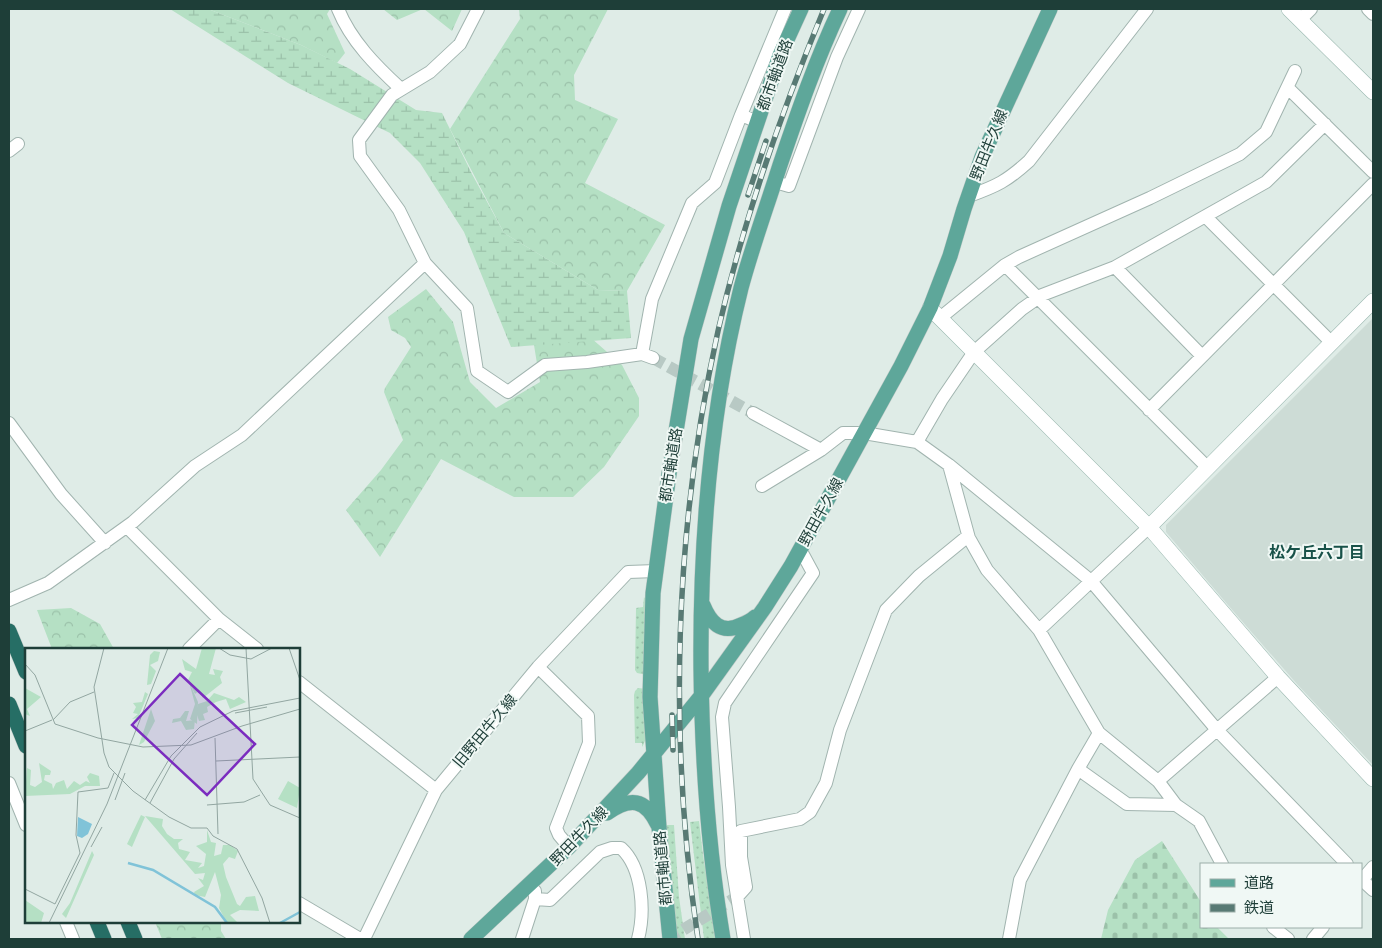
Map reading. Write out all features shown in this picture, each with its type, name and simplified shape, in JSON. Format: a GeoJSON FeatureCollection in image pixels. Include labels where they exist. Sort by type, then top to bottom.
{"type":"FeatureCollection","features":[{"type":"Feature","properties":{"kind":"highway"},"geometry":{"type":"LineString","coordinates":[[9,631],[25,670]]}},
{"type":"Feature","properties":{"kind":"highway"},"geometry":{"type":"LineString","coordinates":[[9,704],[25,744]]}},
{"type":"Feature","properties":{"kind":"highway"},"geometry":{"type":"LineString","coordinates":[[97,923],[104,939]]}},
{"type":"Feature","properties":{"kind":"highway"},"geometry":{"type":"LineString","coordinates":[[128,923],[135,939]]}},
{"type":"Feature","properties":{"kind":"main road","name":"都市軸道路"},"geometry":{"type":"LineString","coordinates":[[670,939],[659,827],[650,697],[653,593],[669,474],[692,339],[729,206],[780,55],[801,9]]}},
{"type":"Feature","properties":{"kind":"main road"},"geometry":{"type":"LineString","coordinates":[[723,939],[715,895],[707,822],[702,695],[702,597],[709,470],[717,410],[741,288],[800,105],[824,42],[840,9]]}},
{"type":"Feature","properties":{"kind":"main road","name":"野田牛久線"},"geometry":{"type":"LineString","coordinates":[[470,939],[570,847],[594,822],[654,754],[702,695],[765,607],[800,549],[901,366],[935,313],[950,256],[986,148],[1050,9]]}},
{"type":"Feature","properties":{"kind":"main road"},"geometry":{"type":"LineString","coordinates":[[702,597],[709,618],[715,625],[726,629],[752,620],[765,607]]}},
{"type":"Feature","properties":{"kind":"main road"},"geometry":{"type":"LineString","coordinates":[[594,822],[618,805],[637,802],[653,815],[659,827]]}},
{"type":"Feature","properties":{"kind":"street"},"geometry":{"type":"LineString","coordinates":[[338,9],[350,34],[384,73],[401,89]]}},
{"type":"Feature","properties":{"kind":"street"},"geometry":{"type":"LineString","coordinates":[[478,9],[460,44],[430,72],[392,94],[359,140],[360,156],[399,210],[425,263],[467,308],[477,371],[508,392],[545,365],[648,356],[652,299],[692,203],[716,183],[741,115],[785,9]]}},
{"type":"Feature","properties":{"kind":"street"},"geometry":{"type":"LineString","coordinates":[[774,182],[789,186],[837,57],[859,9]]}},
{"type":"Feature","properties":{"kind":"street"},"geometry":{"type":"LineString","coordinates":[[969,196],[995,187],[1011,178],[1030,161],[1147,9]]}},
{"type":"Feature","properties":{"kind":"street"},"geometry":{"type":"LineString","coordinates":[[1289,9],[1373,92]]}},
{"type":"Feature","properties":{"kind":"street"},"geometry":{"type":"LineString","coordinates":[[1300,20],[1311,9]]}},
{"type":"Feature","properties":{"kind":"street"},"geometry":{"type":"LineString","coordinates":[[1368,9],[1373,14]]}},
{"type":"Feature","properties":{"kind":"street"},"geometry":{"type":"LineString","coordinates":[[1295,71],[1266,132],[1240,154],[1150,198],[1019,257],[935,313],[1149,527],[1278,677],[1373,779]]}},
{"type":"Feature","properties":{"kind":"street"},"geometry":{"type":"LineString","coordinates":[[1288,88],[1373,172]]}},
{"type":"Feature","properties":{"kind":"street"},"geometry":{"type":"LineString","coordinates":[[741,115],[758,122]]}},
{"type":"Feature","properties":{"kind":"street"},"geometry":{"type":"LineString","coordinates":[[917,442],[942,399],[974,352],[1037,298],[1115,267],[1266,182],[1325,124]]}},
{"type":"Feature","properties":{"kind":"street"},"geometry":{"type":"LineString","coordinates":[[1149,410],[1373,184]]}},
{"type":"Feature","properties":{"kind":"street"},"geometry":{"type":"LineString","coordinates":[[1206,217],[1332,343]]}},
{"type":"Feature","properties":{"kind":"street"},"geometry":{"type":"LineString","coordinates":[[9,600],[48,583],[105,543],[127,527],[195,466],[242,435],[425,263]]}},
{"type":"Feature","properties":{"kind":"street"},"geometry":{"type":"LineString","coordinates":[[1005,265],[1208,468]]}},
{"type":"Feature","properties":{"kind":"street"},"geometry":{"type":"LineString","coordinates":[[1115,267],[1202,356]]}},
{"type":"Feature","properties":{"kind":"street"},"geometry":{"type":"LineString","coordinates":[[1038,630],[1149,527],[1373,301]]}},
{"type":"Feature","properties":{"kind":"street"},"geometry":{"type":"LineString","coordinates":[[753,412],[821,450]]}},
{"type":"Feature","properties":{"kind":"street"},"geometry":{"type":"LineString","coordinates":[[9,423],[60,494],[105,543]]}},
{"type":"Feature","properties":{"kind":"street"},"geometry":{"type":"LineString","coordinates":[[762,486],[821,450],[843,433],[864,433],[917,442],[949,465],[1091,582],[1217,730],[1345,863]]}},
{"type":"Feature","properties":{"kind":"street"},"geometry":{"type":"LineString","coordinates":[[949,465],[968,536],[987,570],[1038,630],[1099,734],[1158,781],[1176,804],[1199,821],[1221,863]]}},
{"type":"Feature","properties":{"kind":"street"},"geometry":{"type":"LineString","coordinates":[[127,527],[219,619],[256,648]]}},
{"type":"Feature","properties":{"kind":"street"},"geometry":{"type":"LineString","coordinates":[[737,897],[746,887],[741,857],[741,831],[800,819],[810,812],[826,783],[840,730],[886,610],[919,576],[968,536]]}},
{"type":"Feature","properties":{"kind":"street"},"geometry":{"type":"LineString","coordinates":[[744,939],[732,865],[730,807],[722,717],[725,703],[812,573],[800,549]]}},
{"type":"Feature","properties":{"kind":"street","name":"旧野田牛久線"},"geometry":{"type":"LineString","coordinates":[[362,939],[436,790],[538,667],[628,572],[656,571]]}},
{"type":"Feature","properties":{"kind":"street"},"geometry":{"type":"LineString","coordinates":[[190,648],[219,619]]}},
{"type":"Feature","properties":{"kind":"street"},"geometry":{"type":"LineString","coordinates":[[538,667],[588,716],[588,743],[556,828],[559,835],[570,847]]}},
{"type":"Feature","properties":{"kind":"street"},"geometry":{"type":"LineString","coordinates":[[1158,781],[1278,677]]}},
{"type":"Feature","properties":{"kind":"street"},"geometry":{"type":"LineString","coordinates":[[300,683],[436,790]]}},
{"type":"Feature","properties":{"kind":"street"},"geometry":{"type":"LineString","coordinates":[[1009,939],[1020,880],[1078,769],[1099,734]]}},
{"type":"Feature","properties":{"kind":"street"},"geometry":{"type":"LineString","coordinates":[[1078,769],[1127,804],[1176,804]]}},
{"type":"Feature","properties":{"kind":"street"},"geometry":{"type":"LineString","coordinates":[[9,783],[25,823]]}},
{"type":"Feature","properties":{"kind":"street"},"geometry":{"type":"LineString","coordinates":[[535,899],[550,900],[600,852],[612,848],[621,848],[628,855],[635,868],[640,891],[641,914],[638,939]]}},
{"type":"Feature","properties":{"kind":"street"},"geometry":{"type":"LineString","coordinates":[[1362,879],[1373,867]]}},
{"type":"Feature","properties":{"kind":"street"},"geometry":{"type":"LineString","coordinates":[[522,939],[535,899],[535,880]]}},
{"type":"Feature","properties":{"kind":"street"},"geometry":{"type":"LineString","coordinates":[[1362,881],[1373,890]]}},
{"type":"Feature","properties":{"kind":"street"},"geometry":{"type":"LineString","coordinates":[[300,904],[362,939]]}},
{"type":"Feature","properties":{"kind":"street"},"geometry":{"type":"LineString","coordinates":[[66,923],[73,939]]}},
{"type":"Feature","properties":{"kind":"street"},"geometry":{"type":"LineString","coordinates":[[1274,928],[1288,939]]}},
{"type":"Feature","properties":{"kind":"street"},"geometry":{"type":"LineString","coordinates":[[1313,939],[1323,928]]}},
{"type":"Feature","properties":{"kind":"shaded area"},"geometry":{"type":"Polygon","coordinates":[[[1373,318],[1373,765],[1297,684],[1228,605],[1166,532],[1166,525],[1373,318]]]}},
{"type":"Feature","properties":{"kind":"green space"},"geometry":{"type":"Polygon","coordinates":[[[170,9],[208,9],[301,45],[350,69],[416,110],[442,113],[504,233],[598,290],[627,291],[631,338],[511,347],[464,232],[420,163],[390,133],[288,83],[170,9]]]}},
{"type":"Feature","properties":{"kind":"green space"},"geometry":{"type":"Polygon","coordinates":[[[208,9],[330,9],[327,14],[345,53],[337,63],[301,45],[208,9]]]}},
{"type":"Feature","properties":{"kind":"green space"},"geometry":{"type":"Polygon","coordinates":[[[383,9],[423,9],[397,20],[383,9]]]}},
{"type":"Feature","properties":{"kind":"green space"},"geometry":{"type":"Polygon","coordinates":[[[424,9],[462,9],[452,31],[424,9]]]}},
{"type":"Feature","properties":{"kind":"green space"},"geometry":{"type":"Polygon","coordinates":[[[519,9],[608,9],[574,75],[575,100],[618,119],[585,183],[665,225],[627,291],[598,290],[504,233],[450,129],[520,19],[519,9]]]}},
{"type":"Feature","properties":{"kind":"green space"},"geometry":{"type":"Polygon","coordinates":[[[426,289],[453,322],[470,382],[496,408],[540,382],[533,339],[567,317],[622,365],[639,398],[639,416],[604,467],[573,497],[514,497],[441,459],[380,557],[346,510],[381,470],[403,440],[384,392],[411,347],[405,338],[391,330],[388,317],[426,289]]]}},
{"type":"Feature","properties":{"kind":"green space"},"geometry":{"type":"Polygon","coordinates":[[[644,597],[647,602],[647,675],[637,673],[635,670],[636,608],[643,607],[644,597]]]}},
{"type":"Feature","properties":{"kind":"green space"},"geometry":{"type":"Polygon","coordinates":[[[71,608],[100,624],[113,648],[52,648],[37,610],[71,608]]]}},
{"type":"Feature","properties":{"kind":"green space"},"geometry":{"type":"Polygon","coordinates":[[[638,688],[647,689],[648,727],[642,747],[642,743],[635,743],[634,695],[638,688]]]}},
{"type":"Feature","properties":{"kind":"green space"},"geometry":{"type":"Polygon","coordinates":[[[699,821],[717,939],[704,939],[690,822],[699,821]]]}},
{"type":"Feature","properties":{"kind":"green space"},"geometry":{"type":"Polygon","coordinates":[[[665,825],[674,825],[679,897],[685,939],[674,939],[665,825]]]}},
{"type":"Feature","properties":{"kind":"green space"},"geometry":{"type":"Polygon","coordinates":[[[1162,841],[1200,900],[1200,928],[1218,928],[1229,939],[1101,939],[1108,910],[1135,860],[1162,841]]]}},
{"type":"Feature","properties":{"kind":"green space"},"geometry":{"type":"Polygon","coordinates":[[[155,923],[221,923],[221,931],[226,939],[162,939],[155,923]]]}},
{"type":"Feature","properties":{"kind":"tunnel"},"geometry":{"type":"LineString","coordinates":[[653,358],[753,413]]}},
{"type":"Feature","properties":{"kind":"tunnel"},"geometry":{"type":"LineString","coordinates":[[668,939],[737,897]]}},
{"type":"Feature","properties":{"kind":"railway"},"geometry":{"type":"LineString","coordinates":[[698,939],[688,863],[682,787],[680,711],[680,634],[684,558],[692,482],[703,406],[718,331],[739,249],[778,128],[824,9]]}},
{"type":"Feature","properties":{"kind":"railway"},"geometry":{"type":"LineString","coordinates":[[748,195],[766,141]]}},
{"type":"Feature","properties":{"kind":"railway"},"geometry":{"type":"LineString","coordinates":[[672,715],[673,750]]}},
{"type":"Feature","properties":{"kind":"district","name":"松ケ丘六丁目"},"geometry":{"type":"Point","coordinates":[1317,552]}}]}
